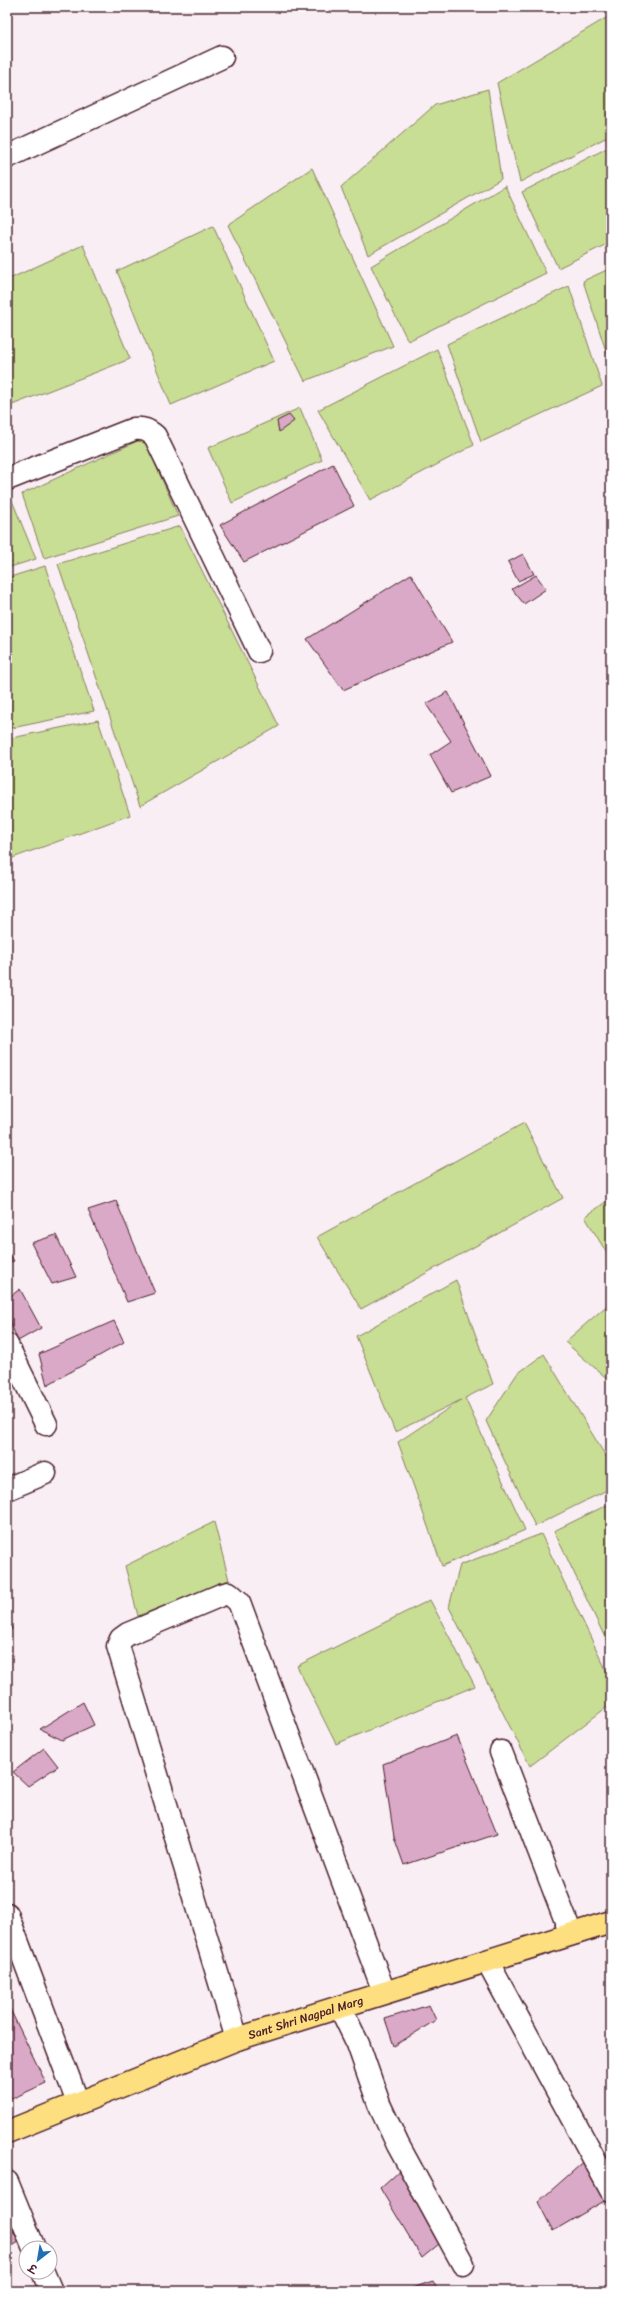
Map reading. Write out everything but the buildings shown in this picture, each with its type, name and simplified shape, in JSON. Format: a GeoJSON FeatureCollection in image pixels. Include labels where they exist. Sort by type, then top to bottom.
{"type":"FeatureCollection","features":[{"type":"Feature","properties":{"kind":"main road","name":"Sant Shri Nagpal Marg"},"geometry":{"type":"LineString","coordinates":[[7,2132],[236,2039],[384,1992],[487,1962],[611,1922]]}},
{"type":"Feature","properties":{"kind":"street"},"geometry":{"type":"LineString","coordinates":[[7,157],[222,57]]}},
{"type":"Feature","properties":{"kind":"street"},"geometry":{"type":"LineString","coordinates":[[7,478],[134,429],[143,428],[150,432],[155,436],[259,651]]}},
{"type":"Feature","properties":{"kind":"street"},"geometry":{"type":"LineString","coordinates":[[7,1345],[46,1424]]}},
{"type":"Feature","properties":{"kind":"street"},"geometry":{"type":"LineString","coordinates":[[7,1489],[45,1473]]}},
{"type":"Feature","properties":{"kind":"street"},"geometry":{"type":"LineString","coordinates":[[236,2039],[118,1646],[121,1639],[128,1634],[221,1595],[229,1593],[239,1602],[384,1992]]}},
{"type":"Feature","properties":{"kind":"street"},"geometry":{"type":"LineString","coordinates":[[501,1752],[571,1934]]}},
{"type":"Feature","properties":{"kind":"street"},"geometry":{"type":"LineString","coordinates":[[7,1914],[78,2104]]}},
{"type":"Feature","properties":{"kind":"street"},"geometry":{"type":"LineString","coordinates":[[487,1962],[611,2190]]}},
{"type":"Feature","properties":{"kind":"street"},"geometry":{"type":"LineString","coordinates":[[340,2007],[358,2044],[379,2104],[398,2145],[463,2264]]}},
{"type":"Feature","properties":{"kind":"street"},"geometry":{"type":"LineString","coordinates":[[7,2182],[31,2240]]}},
{"type":"Feature","properties":{"kind":"street"},"geometry":{"type":"LineString","coordinates":[[46,2280],[51,2291]]}},
{"type":"Feature","properties":{"kind":"green space"},"geometry":{"type":"Polygon","coordinates":[[[611,15],[611,135],[520,182],[497,83],[611,15]]]}},
{"type":"Feature","properties":{"kind":"green space"},"geometry":{"type":"Polygon","coordinates":[[[488,89],[501,179],[368,255],[341,187],[435,105],[488,89]]]}},
{"type":"Feature","properties":{"kind":"green space"},"geometry":{"type":"Polygon","coordinates":[[[611,146],[611,242],[558,268],[522,192],[611,146]]]}},
{"type":"Feature","properties":{"kind":"green space"},"geometry":{"type":"Polygon","coordinates":[[[312,168],[393,346],[305,381],[228,225],[312,168]]]}},
{"type":"Feature","properties":{"kind":"green space"},"geometry":{"type":"Polygon","coordinates":[[[505,186],[546,273],[408,341],[371,266],[505,186]]]}},
{"type":"Feature","properties":{"kind":"green space"},"geometry":{"type":"Polygon","coordinates":[[[213,226],[274,361],[171,405],[117,271],[213,226]]]}},
{"type":"Feature","properties":{"kind":"green space"},"geometry":{"type":"Polygon","coordinates":[[[83,245],[130,359],[7,407],[7,280],[83,245]]]}},
{"type":"Feature","properties":{"kind":"green space"},"geometry":{"type":"Polygon","coordinates":[[[611,268],[611,366],[583,281],[611,268]]]}},
{"type":"Feature","properties":{"kind":"green space"},"geometry":{"type":"Polygon","coordinates":[[[569,286],[602,386],[481,442],[447,344],[569,286]]]}},
{"type":"Feature","properties":{"kind":"green space"},"geometry":{"type":"Polygon","coordinates":[[[437,349],[474,445],[370,500],[318,410],[437,349]]]}},
{"type":"Feature","properties":{"kind":"green space"},"geometry":{"type":"Polygon","coordinates":[[[300,408],[322,460],[232,503],[208,448],[300,408]]]}},
{"type":"Feature","properties":{"kind":"green space"},"geometry":{"type":"Polygon","coordinates":[[[144,438],[178,516],[44,558],[22,494],[144,438]]]}},
{"type":"Feature","properties":{"kind":"green space"},"geometry":{"type":"Polygon","coordinates":[[[11,498],[36,559],[7,568],[7,499],[11,498]]]}},
{"type":"Feature","properties":{"kind":"green space"},"geometry":{"type":"Polygon","coordinates":[[[180,526],[279,726],[140,806],[58,564],[180,526]]]}},
{"type":"Feature","properties":{"kind":"green space"},"geometry":{"type":"Polygon","coordinates":[[[45,566],[94,711],[7,729],[7,578],[45,566]]]}},
{"type":"Feature","properties":{"kind":"green space"},"geometry":{"type":"Polygon","coordinates":[[[98,720],[130,815],[7,860],[7,739],[98,720]]]}},
{"type":"Feature","properties":{"kind":"green space"},"geometry":{"type":"Polygon","coordinates":[[[524,1123],[563,1198],[361,1309],[317,1237],[524,1123]]]}},
{"type":"Feature","properties":{"kind":"green space"},"geometry":{"type":"Polygon","coordinates":[[[611,1198],[611,1260],[585,1217],[611,1198]]]}},
{"type":"Feature","properties":{"kind":"green space"},"geometry":{"type":"Polygon","coordinates":[[[456,1280],[493,1384],[465,1398],[525,1530],[442,1566],[398,1442],[461,1400],[395,1432],[356,1336],[456,1280]]]}},
{"type":"Feature","properties":{"kind":"green space"},"geometry":{"type":"Polygon","coordinates":[[[611,1302],[611,1382],[565,1342],[611,1302]]]}},
{"type":"Feature","properties":{"kind":"green space"},"geometry":{"type":"Polygon","coordinates":[[[544,1354],[611,1465],[611,1488],[535,1526],[486,1421],[517,1374],[544,1354]]]}},
{"type":"Feature","properties":{"kind":"green space"},"geometry":{"type":"Polygon","coordinates":[[[611,1503],[611,1650],[554,1531],[611,1503]]]}},
{"type":"Feature","properties":{"kind":"green space"},"geometry":{"type":"Polygon","coordinates":[[[214,1522],[229,1580],[138,1616],[125,1566],[214,1522]]]}},
{"type":"Feature","properties":{"kind":"green space"},"geometry":{"type":"Polygon","coordinates":[[[541,1534],[611,1680],[611,1704],[530,1766],[449,1607],[460,1565],[541,1534]]]}},
{"type":"Feature","properties":{"kind":"green space"},"geometry":{"type":"Polygon","coordinates":[[[430,1600],[475,1686],[336,1744],[297,1666],[430,1600]]]}}]}
